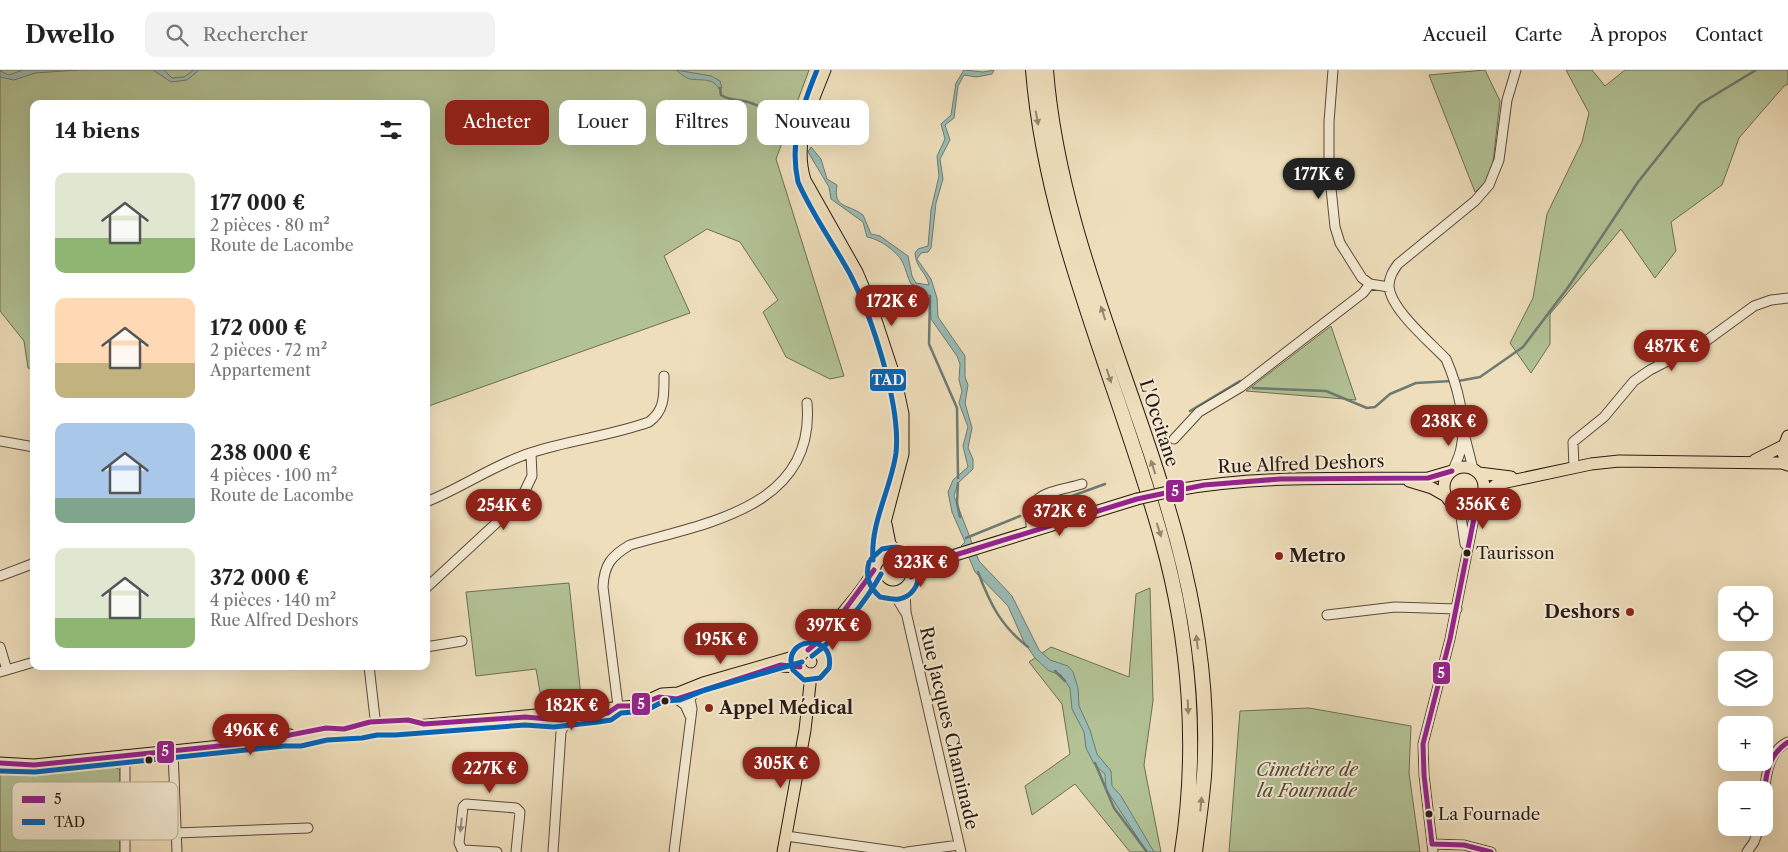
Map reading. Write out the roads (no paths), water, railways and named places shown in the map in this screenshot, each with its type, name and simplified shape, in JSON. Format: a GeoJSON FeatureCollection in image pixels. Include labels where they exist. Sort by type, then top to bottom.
{"type":"FeatureCollection","features":[{"type":"Feature","properties":{"kind":"highway","name":"L'Occitane"},"geometry":{"type":"LineString","coordinates":[[1032,70],[1036,110],[1045,162],[1065,240],[1162,540],[1178,609],[1188,675],[1190,774],[1182,852]]}},
{"type":"Feature","properties":{"kind":"highway","name":"L'Occitane"},"geometry":{"type":"LineString","coordinates":[[1046,70],[1049,104],[1058,159],[1075,228],[1176,539],[1192,606],[1201,676],[1204,728],[1204,774],[1195,852]]}},
{"type":"Feature","properties":{"kind":"main road"},"geometry":{"type":"LineString","coordinates":[[825,70],[801,139],[800,165],[805,180],[857,272],[871,304],[896,381],[903,414],[903,454],[879,545],[877,565],[876,581],[888,591]]}},
{"type":"Feature","properties":{"kind":"main road"},"geometry":{"type":"LineString","coordinates":[[1749,464],[1785,441]]}},
{"type":"Feature","properties":{"kind":"main road"},"geometry":{"type":"LineString","coordinates":[[1785,441],[1784,456],[1788,464]]}},
{"type":"Feature","properties":{"kind":"main road"},"geometry":{"type":"LineString","coordinates":[[1397,478],[1432,488],[1446,496],[1454,505],[1466,507],[1480,499],[1497,484],[1619,461],[1645,460],[1749,464],[1782,462],[1788,464]]}},
{"type":"Feature","properties":{"kind":"main road"},"geometry":{"type":"LineString","coordinates":[[1446,496],[1444,485],[1452,470],[1466,467],[1476,471],[1523,478]]}},
{"type":"Feature","properties":{"kind":"main road","name":"Rue Alfred Deshors"},"geometry":{"type":"LineString","coordinates":[[1032,532],[1137,499],[1176,490],[1264,479],[1428,478],[1452,470]]}},
{"type":"Feature","properties":{"kind":"main road"},"geometry":{"type":"LineString","coordinates":[[1476,471],[1484,483],[1480,499]]}},
{"type":"Feature","properties":{"kind":"main road"},"geometry":{"type":"LineString","coordinates":[[885,523],[890,544],[911,567],[911,580]]}},
{"type":"Feature","properties":{"kind":"main road"},"geometry":{"type":"LineString","coordinates":[[853,603],[888,591],[903,589],[911,580],[939,560],[1032,532]]}},
{"type":"Feature","properties":{"kind":"main road"},"geometry":{"type":"LineString","coordinates":[[805,730],[810,721],[816,676],[822,664],[827,640],[877,565],[889,554],[939,560]]}},
{"type":"Feature","properties":{"kind":"main road"},"geometry":{"type":"LineString","coordinates":[[754,672],[804,652],[827,640]]}},
{"type":"Feature","properties":{"kind":"main road"},"geometry":{"type":"LineString","coordinates":[[804,652],[819,653],[822,664]]}},
{"type":"Feature","properties":{"kind":"main road"},"geometry":{"type":"LineString","coordinates":[[783,852],[805,730],[810,684],[803,670],[804,652]]}},
{"type":"Feature","properties":{"kind":"main road"},"geometry":{"type":"LineString","coordinates":[[0,763],[34,764],[284,738],[300,739],[326,733],[362,731],[376,724],[394,728],[525,717],[602,714],[615,707],[636,706],[662,694],[678,693],[781,665],[814,673],[822,664]]}},
{"type":"Feature","properties":{"kind":"main road"},"geometry":{"type":"LineString","coordinates":[[659,697],[677,699],[722,681]]}},
{"type":"Feature","properties":{"kind":"street"},"geometry":{"type":"LineString","coordinates":[[1334,70],[1329,122],[1331,207],[1340,243],[1362,278],[1370,284],[1389,288]]}},
{"type":"Feature","properties":{"kind":"street"},"geometry":{"type":"LineString","coordinates":[[1476,471],[1462,428],[1456,388],[1446,359],[1395,304],[1389,288],[1390,278],[1398,264],[1475,201],[1489,185],[1499,160],[1507,100],[1516,70]]}},
{"type":"Feature","properties":{"kind":"street"},"geometry":{"type":"LineString","coordinates":[[1174,440],[1199,412],[1241,387],[1266,369],[1348,305],[1370,284]]}},
{"type":"Feature","properties":{"kind":"street"},"geometry":{"type":"LineString","coordinates":[[1574,468],[1573,442],[1604,417],[1634,381],[1650,370],[1706,341],[1754,306],[1771,300],[1788,298]]}},
{"type":"Feature","properties":{"kind":"street"},"geometry":{"type":"LineString","coordinates":[[430,501],[454,492],[507,462],[531,453],[649,422],[658,415],[662,408],[664,376]]}},
{"type":"Feature","properties":{"kind":"street"},"geometry":{"type":"LineString","coordinates":[[615,707],[603,587],[604,573],[608,560],[630,545],[744,510],[772,493],[800,456],[809,420],[807,403]]}},
{"type":"Feature","properties":{"kind":"street"},"geometry":{"type":"LineString","coordinates":[[1452,470],[1461,448],[1462,428]]}},
{"type":"Feature","properties":{"kind":"street"},"geometry":{"type":"LineString","coordinates":[[0,440],[30,446]]}},
{"type":"Feature","properties":{"kind":"street"},"geometry":{"type":"LineString","coordinates":[[430,584],[520,501],[532,476],[531,453]]}},
{"type":"Feature","properties":{"kind":"street"},"geometry":{"type":"LineString","coordinates":[[1032,532],[1030,512],[1034,502],[1043,496],[1082,484]]}},
{"type":"Feature","properties":{"kind":"street"},"geometry":{"type":"LineString","coordinates":[[1480,499],[1466,551],[1457,609],[1423,744],[1424,775],[1432,848],[1464,845],[1491,852]]}},
{"type":"Feature","properties":{"kind":"street"},"geometry":{"type":"LineString","coordinates":[[1454,505],[1461,517],[1466,551]]}},
{"type":"Feature","properties":{"kind":"street"},"geometry":{"type":"LineString","coordinates":[[0,576],[30,565]]}},
{"type":"Feature","properties":{"kind":"street","name":"Rue Jacques Chaminade"},"geometry":{"type":"LineString","coordinates":[[911,580],[905,591],[906,612],[960,848]]}},
{"type":"Feature","properties":{"kind":"street","name":"Rue Jacques Chaminade"},"geometry":{"type":"LineString","coordinates":[[888,591],[906,612]]}},
{"type":"Feature","properties":{"kind":"street"},"geometry":{"type":"LineString","coordinates":[[1326,615],[1394,607],[1457,609]]}},
{"type":"Feature","properties":{"kind":"street"},"geometry":{"type":"LineString","coordinates":[[430,646],[462,641]]}},
{"type":"Feature","properties":{"kind":"street"},"geometry":{"type":"LineString","coordinates":[[0,647],[3,671],[30,663]]}},
{"type":"Feature","properties":{"kind":"street"},"geometry":{"type":"LineString","coordinates":[[369,670],[376,724]]}},
{"type":"Feature","properties":{"kind":"street"},"geometry":{"type":"LineString","coordinates":[[674,852],[690,716],[690,699],[694,692]]}},
{"type":"Feature","properties":{"kind":"street"},"geometry":{"type":"LineString","coordinates":[[677,699],[684,705],[690,716]]}},
{"type":"Feature","properties":{"kind":"street"},"geometry":{"type":"LineString","coordinates":[[553,852],[561,732],[567,716]]}},
{"type":"Feature","properties":{"kind":"street"},"geometry":{"type":"LineString","coordinates":[[553,717],[561,732]]}},
{"type":"Feature","properties":{"kind":"street"},"geometry":{"type":"LineString","coordinates":[[1766,781],[1768,768],[1775,754],[1788,742]]}},
{"type":"Feature","properties":{"kind":"street"},"geometry":{"type":"LineString","coordinates":[[173,751],[174,782]]}},
{"type":"Feature","properties":{"kind":"street"},"geometry":{"type":"LineString","coordinates":[[125,755],[125,782]]}},
{"type":"Feature","properties":{"kind":"street"},"geometry":{"type":"LineString","coordinates":[[497,852],[463,851],[459,843],[463,807],[466,804],[516,808],[520,812],[516,852]]}},
{"type":"Feature","properties":{"kind":"street"},"geometry":{"type":"LineString","coordinates":[[178,833],[308,828]]}},
{"type":"Feature","properties":{"kind":"street"},"geometry":{"type":"LineString","coordinates":[[786,836],[901,852]]}},
{"type":"Feature","properties":{"kind":"street"},"geometry":{"type":"LineString","coordinates":[[1746,852],[1756,836]]}},
{"type":"Feature","properties":{"kind":"street"},"geometry":{"type":"LineString","coordinates":[[907,852],[960,848]]}},
{"type":"Feature","properties":{"kind":"water"},"geometry":{"type":"Polygon","coordinates":[[[23,70],[78,70],[35,73],[14,80],[0,77],[0,71],[9,75],[23,70]]]}},
{"type":"Feature","properties":{"kind":"water"},"geometry":{"type":"Polygon","coordinates":[[[153,70],[164,70],[172,78],[184,77],[194,70],[199,70],[187,80],[171,82],[153,70]]]}},
{"type":"Feature","properties":{"kind":"water"},"geometry":{"type":"Polygon","coordinates":[[[676,70],[711,76],[720,81],[722,88],[719,89],[710,81],[688,78],[676,70]]]}},
{"type":"Feature","properties":{"kind":"water"},"geometry":{"type":"Polygon","coordinates":[[[964,70],[983,72],[994,70],[992,74],[976,77],[964,75],[958,86],[954,118],[945,125],[950,140],[940,159],[943,179],[936,203],[931,248],[928,252],[921,253],[917,259],[931,279],[937,298],[938,317],[965,356],[965,377],[968,385],[965,403],[972,428],[968,448],[973,459],[973,469],[958,483],[954,496],[979,561],[1012,596],[1039,650],[1050,660],[1068,666],[1073,672],[1078,688],[1079,706],[1090,730],[1097,754],[1111,771],[1112,786],[1121,796],[1154,852],[1147,852],[1106,789],[1105,774],[1094,764],[1086,748],[1084,732],[1072,709],[1070,688],[1061,675],[1049,671],[1035,658],[1024,642],[1008,606],[975,572],[967,553],[961,546],[965,542],[952,512],[948,492],[953,480],[968,467],[963,446],[968,427],[959,403],[962,391],[959,380],[960,364],[957,356],[931,319],[930,297],[924,289],[911,284],[903,264],[896,253],[882,243],[867,237],[863,222],[831,199],[829,187],[808,152],[811,147],[821,159],[827,179],[837,185],[836,193],[839,202],[863,215],[871,234],[880,236],[908,256],[912,276],[916,283],[929,285],[926,276],[917,263],[915,253],[918,249],[928,246],[931,210],[939,176],[937,156],[945,139],[941,124],[951,115],[956,83],[964,70]]]}},
{"type":"Feature","properties":{"kind":"waterway"},"geometry":{"type":"LineString","coordinates":[[1458,381],[1480,377],[1523,347],[1569,286],[1638,182],[1700,104],[1756,70]]}},
{"type":"Feature","properties":{"kind":"waterway"},"geometry":{"type":"LineString","coordinates":[[720,88],[721,95],[724,97],[757,105]]}},
{"type":"Feature","properties":{"kind":"waterway"},"geometry":{"type":"LineString","coordinates":[[930,296],[929,344],[957,408],[958,478]]}},
{"type":"Feature","properties":{"kind":"waterway"},"geometry":{"type":"LineString","coordinates":[[1190,411],[1240,381]]}},
{"type":"Feature","properties":{"kind":"waterway"},"geometry":{"type":"LineString","coordinates":[[1253,388],[1326,391],[1367,408],[1375,407],[1390,394],[1416,383],[1452,381]]}},
{"type":"Feature","properties":{"kind":"waterway"},"geometry":{"type":"LineString","coordinates":[[958,483],[957,503],[960,517]]}},
{"type":"Feature","properties":{"kind":"waterway"},"geometry":{"type":"LineString","coordinates":[[1039,508],[1105,484]]}},
{"type":"Feature","properties":{"kind":"waterway"},"geometry":{"type":"LineString","coordinates":[[966,538],[1020,516]]}},
{"type":"Feature","properties":{"kind":"waterway"},"geometry":{"type":"LineString","coordinates":[[978,572],[997,614],[1010,631],[1028,647]]}},
{"type":"Feature","properties":{"kind":"waterway"},"geometry":{"type":"LineString","coordinates":[[1055,671],[1065,681]]}},
{"type":"Feature","properties":{"kind":"waterway"},"geometry":{"type":"LineString","coordinates":[[1095,763],[1114,808],[1147,852]]}},
{"type":"Feature","properties":{"kind":"place","name":"Taurisson"},"geometry":{"type":"Point","coordinates":[1467,553]}},
{"type":"Feature","properties":{"kind":"place","name":"Metro"},"geometry":{"type":"Point","coordinates":[1279,556]}},
{"type":"Feature","properties":{"kind":"place","name":"Deshors"},"geometry":{"type":"Point","coordinates":[1630,612]}},
{"type":"Feature","properties":{"kind":"place","name":"Appel Médical"},"geometry":{"type":"Point","coordinates":[709,708]}},
{"type":"Feature","properties":{"kind":"place","name":"La Fournade"},"geometry":{"type":"Point","coordinates":[1429,814]}},
{"type":"Feature","properties":{"kind":"park label","name":"Cimetière de la Fournade"},"geometry":{"type":"Point","coordinates":[1307,780]}}]}
